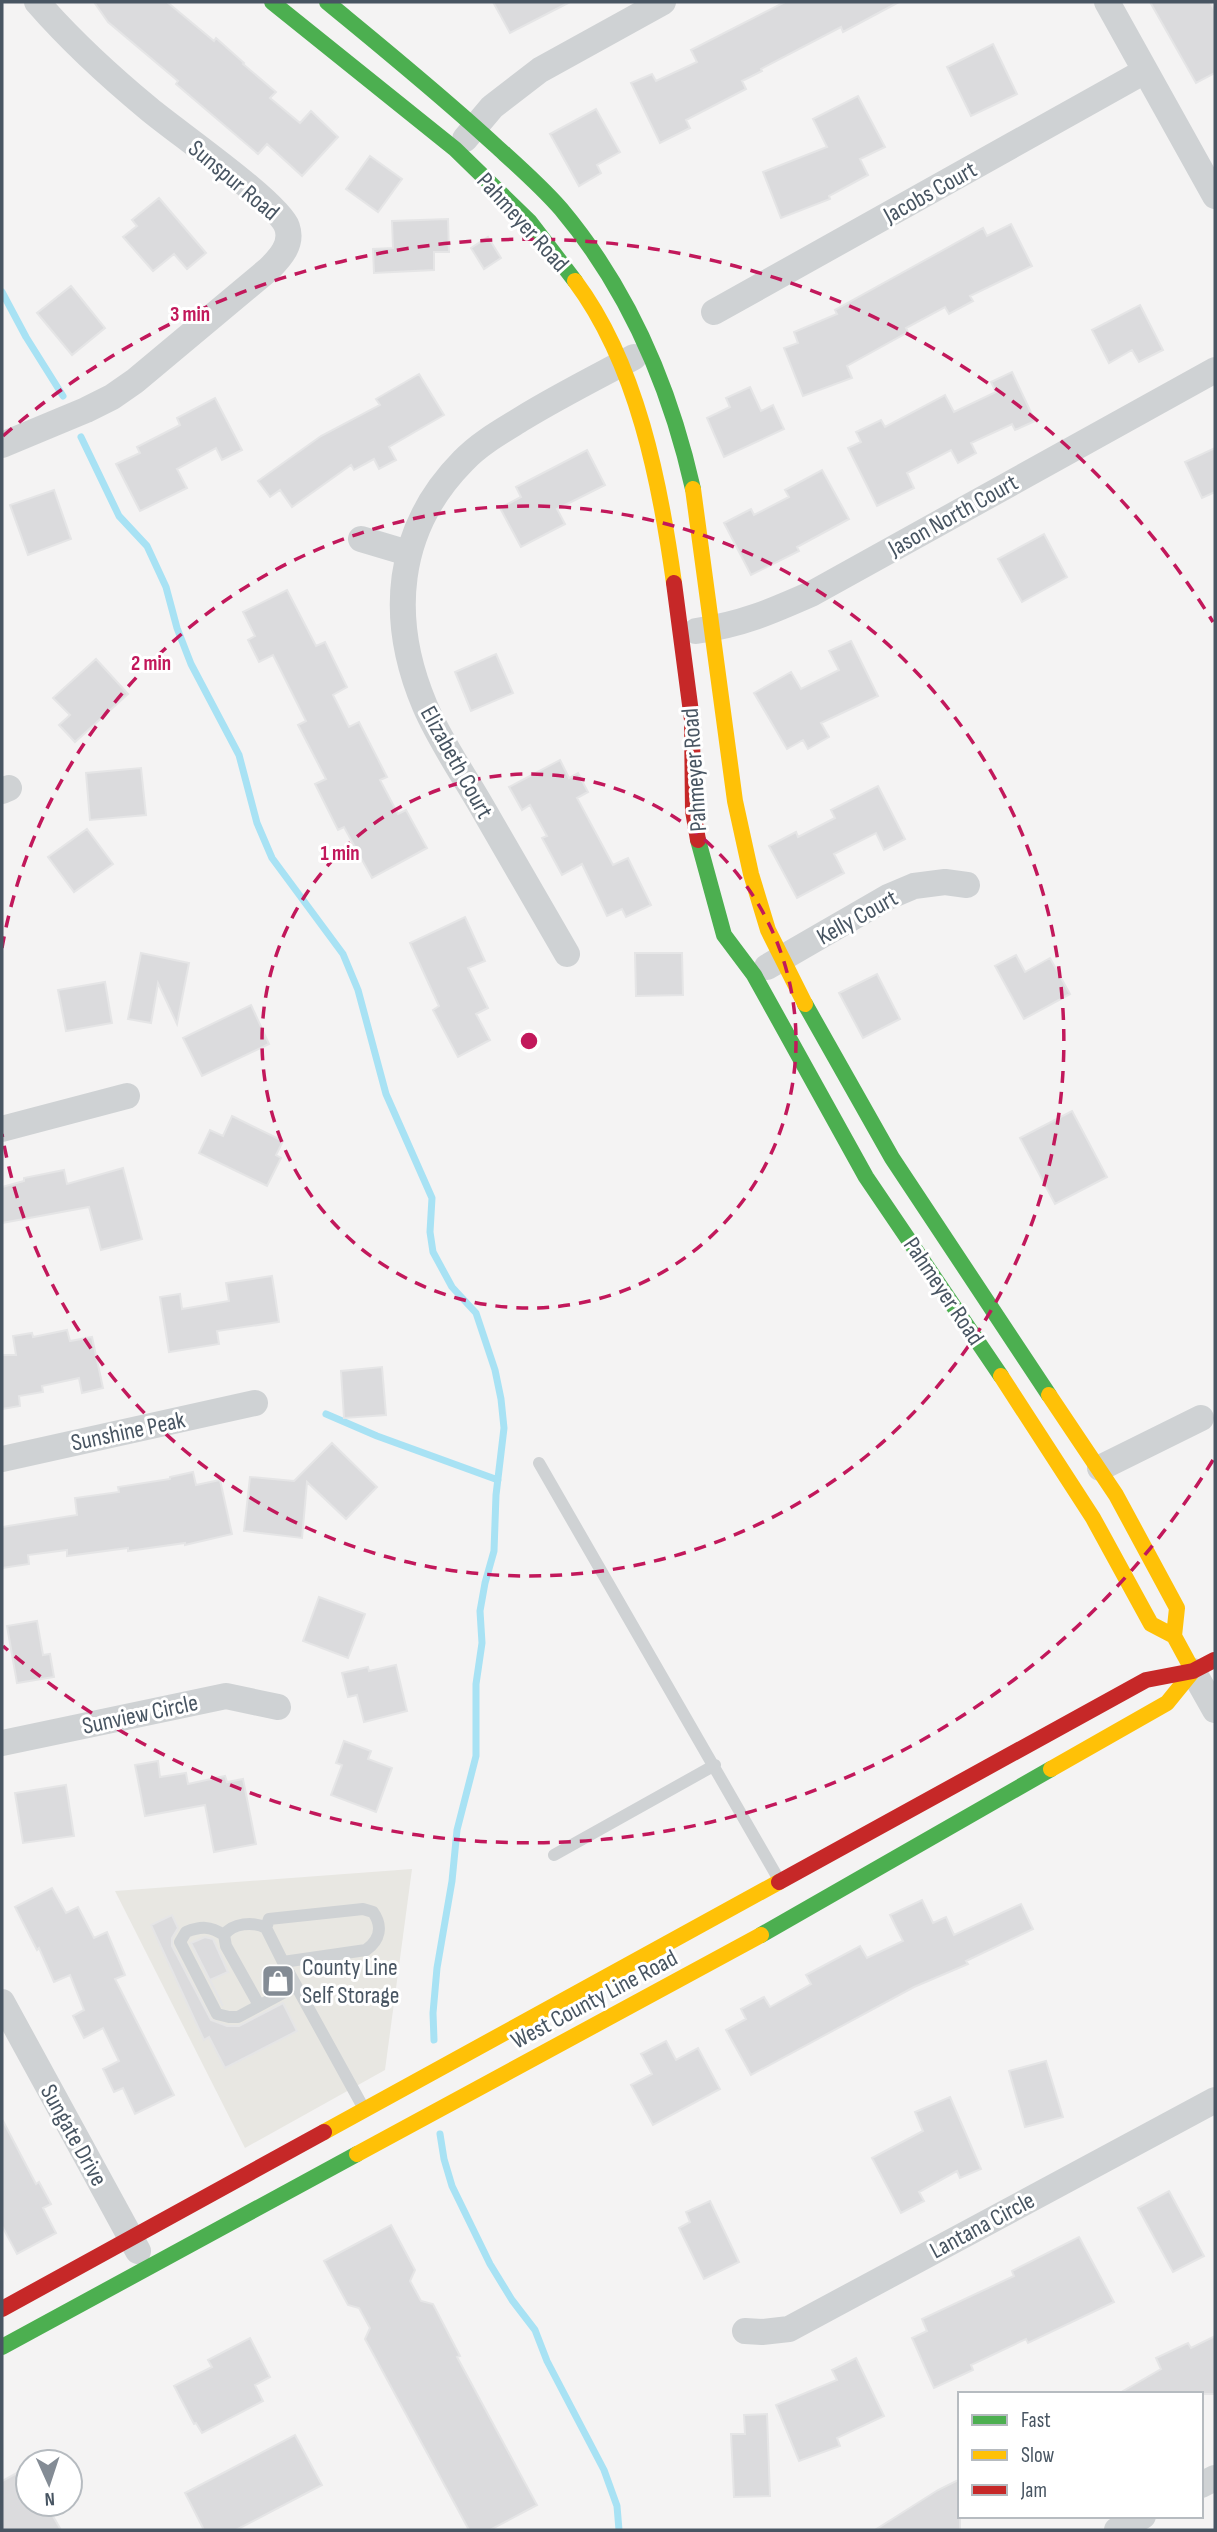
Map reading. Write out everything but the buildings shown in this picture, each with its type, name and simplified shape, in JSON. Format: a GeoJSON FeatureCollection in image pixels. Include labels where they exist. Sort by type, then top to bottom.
{"type":"FeatureCollection","features":[{"type":"Feature","properties":{"kind":"street","name":"Sunspur Road"},"geometry":{"type":"LineString","coordinates":[[2,445],[95,406],[135,381],[269,269],[279,259],[289,237],[286,225],[268,203],[148,109],[62,30],[37,2]]}},
{"type":"Feature","properties":{"kind":"street","name":"Pahmeyer Road"},"geometry":{"type":"LineString","coordinates":[[272,2],[455,149],[530,222],[582,291],[607,334],[632,395],[655,469],[664,510],[692,720],[693,811],[701,856],[724,936],[754,975],[866,1177],[1046,1443],[1093,1518],[1151,1625],[1174,1636],[1204,1665],[1215,1710]]}},
{"type":"Feature","properties":{"kind":"street","name":"Pahmeyer Road"},"geometry":{"type":"LineString","coordinates":[[327,2],[476,126],[537,184],[567,216],[632,316],[663,380],[684,447],[693,488],[710,629],[743,841],[768,930],[824,1041],[892,1158],[1100,1468],[1177,1608],[1174,1636]]}},
{"type":"Feature","properties":{"kind":"street"},"geometry":{"type":"LineString","coordinates":[[455,149],[492,107],[540,70],[663,2]]}},
{"type":"Feature","properties":{"kind":"street"},"geometry":{"type":"LineString","coordinates":[[1107,2],[1215,196]]}},
{"type":"Feature","properties":{"kind":"street","name":"Jacobs Court"},"geometry":{"type":"LineString","coordinates":[[714,312],[1145,71]]}},
{"type":"Feature","properties":{"kind":"street","name":"Elizabeth Court"},"geometry":{"type":"LineString","coordinates":[[567,954],[426,708],[410,660],[402,580],[408,552],[425,509],[463,460],[490,438],[552,400],[648,349]]}},
{"type":"Feature","properties":{"kind":"street","name":"Jason North Court"},"geometry":{"type":"LineString","coordinates":[[681,633],[759,618],[813,593],[1215,370]]}},
{"type":"Feature","properties":{"kind":"street"},"geometry":{"type":"LineString","coordinates":[[361,539],[408,552]]}},
{"type":"Feature","properties":{"kind":"street","name":"Kelly Court"},"geometry":{"type":"LineString","coordinates":[[754,975],[888,897],[914,886],[945,882],[967,884]]}},
{"type":"Feature","properties":{"kind":"street"},"geometry":{"type":"LineString","coordinates":[[2,1129],[127,1096]]}},
{"type":"Feature","properties":{"kind":"street","name":"Sunshine Peak"},"geometry":{"type":"LineString","coordinates":[[2,1459],[255,1403]]}},
{"type":"Feature","properties":{"kind":"street"},"geometry":{"type":"LineString","coordinates":[[1100,1468],[1201,1418]]}},
{"type":"Feature","properties":{"kind":"street","name":"West County Line Road"},"geometry":{"type":"LineString","coordinates":[[2,2309],[130,2238],[374,2125],[791,1897],[1146,1680],[1204,1665]]}},
{"type":"Feature","properties":{"kind":"street","name":"West County Line Road"},"geometry":{"type":"LineString","coordinates":[[2,2347],[147,2268],[374,2125],[791,1897],[1167,1703],[1204,1665]]}},
{"type":"Feature","properties":{"kind":"street","name":"Sunview Circle"},"geometry":{"type":"LineString","coordinates":[[2,1742],[226,1696],[278,1707]]}},
{"type":"Feature","properties":{"kind":"street","name":"Sungate Drive"},"geometry":{"type":"LineString","coordinates":[[2,2002],[147,2268]]}},
{"type":"Feature","properties":{"kind":"street","name":"Lantana Circle"},"geometry":{"type":"LineString","coordinates":[[745,2331],[789,2329],[1215,2100]]}},
{"type":"Feature","properties":{"kind":"street"},"geometry":{"type":"LineString","coordinates":[[1117,2530],[1139,2518]]}},
{"type":"Feature","properties":{"kind":"lane"},"geometry":{"type":"LineString","coordinates":[[539,1463],[791,1897]]}},
{"type":"Feature","properties":{"kind":"lane"},"geometry":{"type":"LineString","coordinates":[[554,1855],[715,1765]]}},
{"type":"Feature","properties":{"kind":"lane"},"geometry":{"type":"LineString","coordinates":[[266,1928],[268,1919],[282,1916],[363,1909],[373,1912],[377,1917],[379,1935],[375,1943],[366,1950],[283,1962]]}},
{"type":"Feature","properties":{"kind":"lane"},"geometry":{"type":"LineString","coordinates":[[224,1935],[229,1929],[242,1924],[266,1928],[374,2125]]}},
{"type":"Feature","properties":{"kind":"lane"},"geometry":{"type":"LineString","coordinates":[[224,1935],[208,1927],[199,1927],[186,1932],[180,1942],[218,2014],[238,2017],[296,1986]]}},
{"type":"Feature","properties":{"kind":"lane"},"geometry":{"type":"LineString","coordinates":[[224,1935],[226,1946],[259,2005]]}},
{"type":"Feature","properties":{"kind":"shaded area","name":"County Line Self Storage"},"geometry":{"type":"Polygon","coordinates":[[[412,1869],[385,2070],[245,2148],[115,1891],[412,1869]]]}},
{"type":"Feature","properties":{"kind":"waterway"},"geometry":{"type":"LineString","coordinates":[[2,292],[63,396]]}},
{"type":"Feature","properties":{"kind":"waterway"},"geometry":{"type":"LineString","coordinates":[[81,437],[119,516],[147,546],[166,587],[177,628],[191,664],[239,755],[257,823],[272,858],[343,954],[358,990],[386,1094],[432,1198],[430,1232],[433,1252],[452,1287],[476,1313],[495,1370],[504,1428],[496,1495],[494,1551],[480,1611],[482,1643],[476,1684],[476,1756],[457,1830],[452,1881],[437,1968],[433,2013],[434,2040]]}},
{"type":"Feature","properties":{"kind":"waterway"},"geometry":{"type":"LineString","coordinates":[[326,1414],[377,1436],[498,1480]]}},
{"type":"Feature","properties":{"kind":"waterway"},"geometry":{"type":"LineString","coordinates":[[440,2134],[452,2186],[490,2264],[512,2300],[535,2330],[547,2361],[604,2470],[617,2506],[619,2530]]}},
{"type":"Feature","properties":{"kind":"traffic: fast"},"geometry":{"type":"LineString","coordinates":[[272,2],[455,149],[530,222],[575,281]]}},
{"type":"Feature","properties":{"kind":"traffic: fast"},"geometry":{"type":"LineString","coordinates":[[327,2],[476,127],[561,209],[585,240],[626,306],[659,377],[693,489]]}},
{"type":"Feature","properties":{"kind":"traffic: fast"},"geometry":{"type":"LineString","coordinates":[[698,840],[724,935],[754,975],[866,1177],[1001,1376]]}},
{"type":"Feature","properties":{"kind":"traffic: fast"},"geometry":{"type":"LineString","coordinates":[[805,1004],[892,1158],[1049,1395]]}},
{"type":"Feature","properties":{"kind":"traffic: fast"},"geometry":{"type":"LineString","coordinates":[[761,1935],[1051,1769]]}},
{"type":"Feature","properties":{"kind":"traffic: fast"},"geometry":{"type":"LineString","coordinates":[[2,2347],[357,2154]]}},
{"type":"Feature","properties":{"kind":"traffic: slow"},"geometry":{"type":"LineString","coordinates":[[575,281],[615,349],[630,386],[653,465],[674,583]]}},
{"type":"Feature","properties":{"kind":"traffic: slow"},"geometry":{"type":"LineString","coordinates":[[693,489],[735,801],[751,874],[768,930],[805,1004]]}},
{"type":"Feature","properties":{"kind":"traffic: slow"},"geometry":{"type":"LineString","coordinates":[[1001,1376],[1093,1518],[1151,1624],[1174,1636]]}},
{"type":"Feature","properties":{"kind":"traffic: slow"},"geometry":{"type":"LineString","coordinates":[[1049,1395],[1116,1495],[1177,1608],[1174,1636],[1193,1671]]}},
{"type":"Feature","properties":{"kind":"traffic: slow"},"geometry":{"type":"LineString","coordinates":[[1051,1769],[1167,1703],[1193,1671]]}},
{"type":"Feature","properties":{"kind":"traffic: slow"},"geometry":{"type":"LineString","coordinates":[[324,2132],[779,1882]]}},
{"type":"Feature","properties":{"kind":"traffic: slow"},"geometry":{"type":"LineString","coordinates":[[357,2154],[761,1935]]}},
{"type":"Feature","properties":{"kind":"traffic: jam"},"geometry":{"type":"LineString","coordinates":[[674,583],[692,720],[693,811],[698,840]]}},
{"type":"Feature","properties":{"kind":"traffic: jam"},"geometry":{"type":"LineString","coordinates":[[779,1882],[1146,1680],[1193,1671],[1214,1660]]}},
{"type":"Feature","properties":{"kind":"traffic: jam"},"geometry":{"type":"LineString","coordinates":[[2,2309],[324,2132]]}},
{"type":"Feature","properties":{"kind":"place","name":"County Line Self Storage"},"geometry":{"type":"Point","coordinates":[278,1981]}}]}
